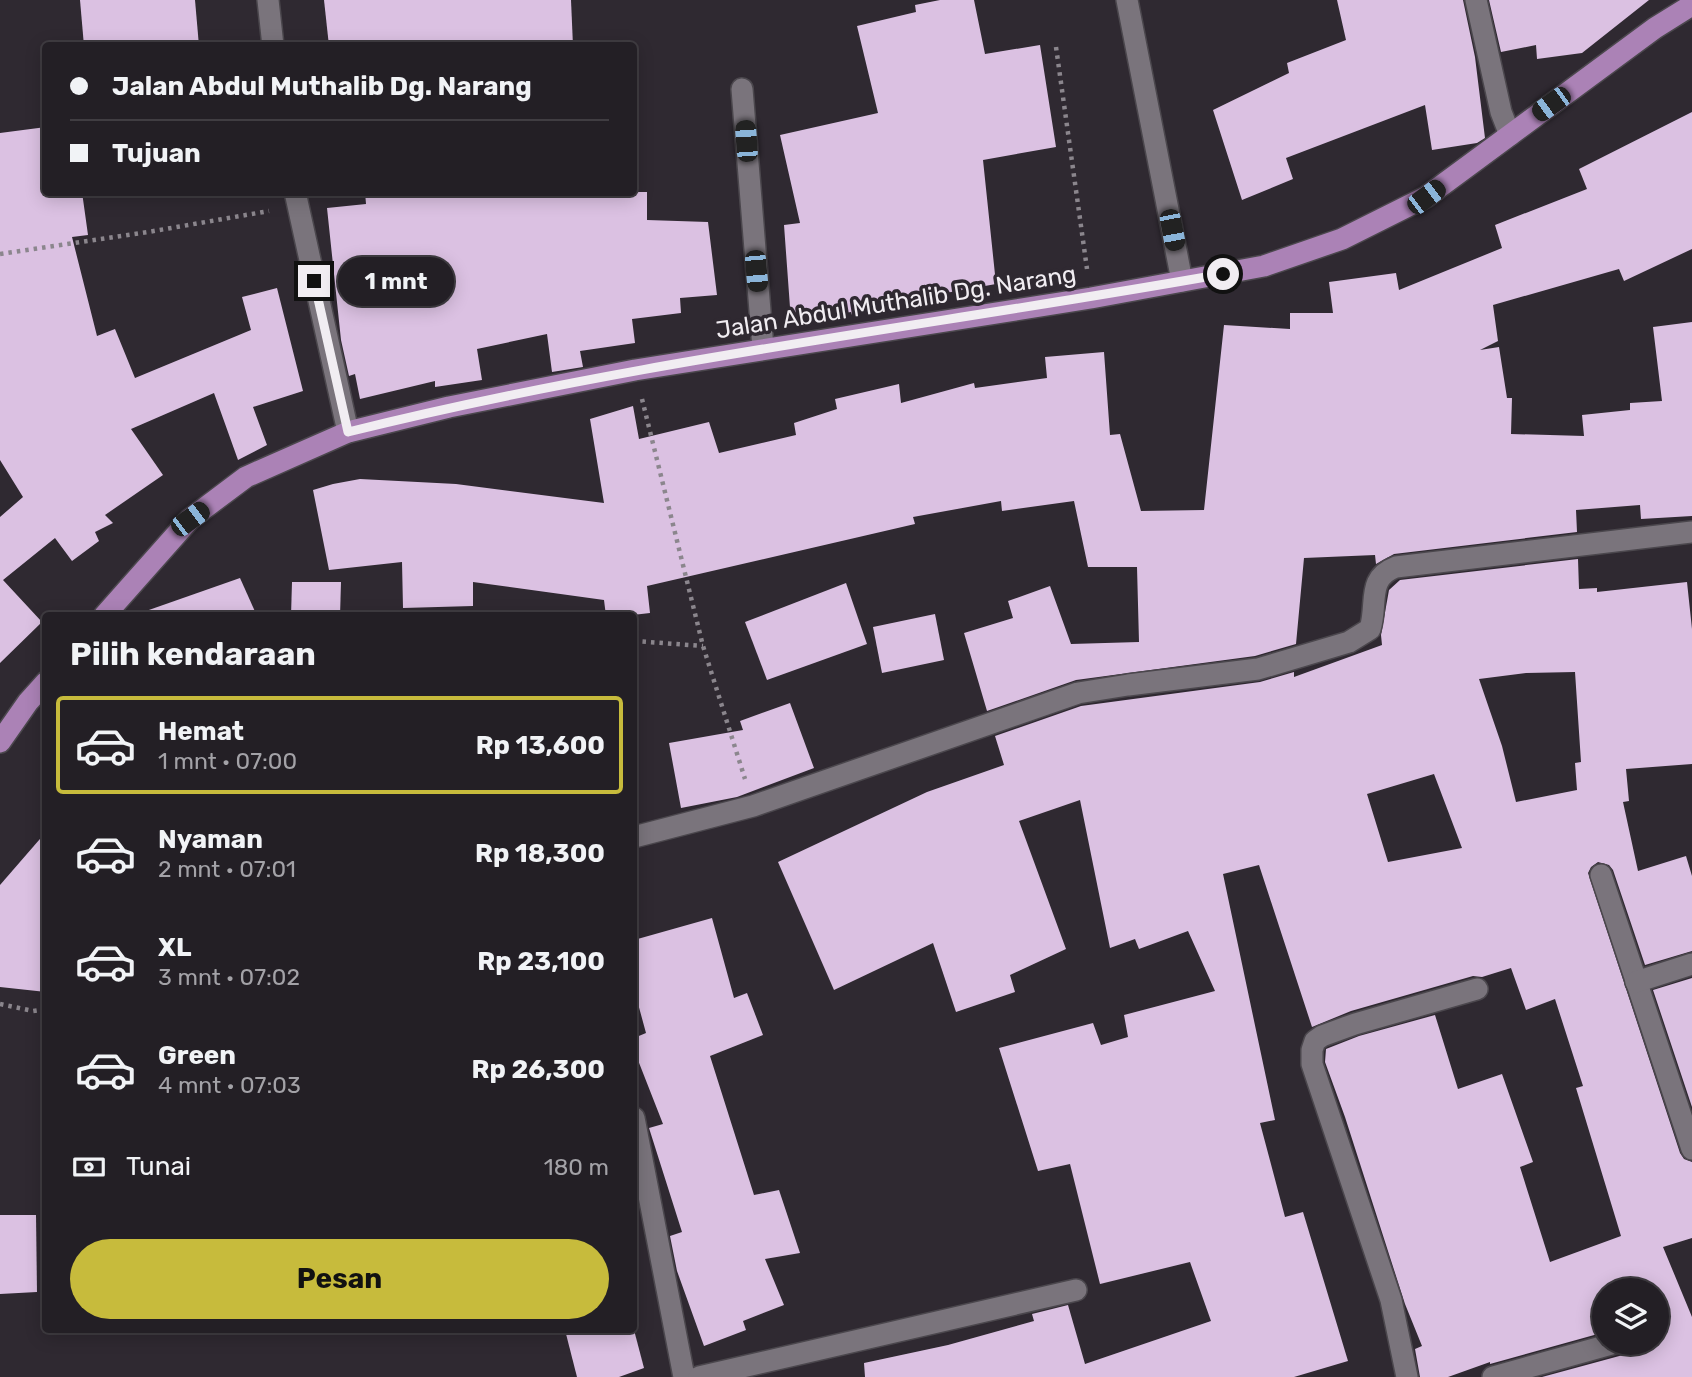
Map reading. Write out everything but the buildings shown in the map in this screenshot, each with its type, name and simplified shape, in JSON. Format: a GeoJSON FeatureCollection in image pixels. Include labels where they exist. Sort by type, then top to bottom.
{"type":"FeatureCollection","features":[{"type":"Feature","properties":{"kind":"main road","name":"Jalan Abdul Muthalib Dg. Narang"},"geometry":{"type":"LineString","coordinates":[[108,612],[190,519],[246,477],[348,432],[449,407],[635,370],[1091,298],[1264,266],[1342,239],[1426,197],[1655,28],[1692,5]]}},
{"type":"Feature","properties":{"kind":"main road"},"geometry":{"type":"LineString","coordinates":[[0,742],[27,702],[42,686]]}},
{"type":"Feature","properties":{"kind":"street"},"geometry":{"type":"LineString","coordinates":[[268,0],[273,42]]}},
{"type":"Feature","properties":{"kind":"street"},"geometry":{"type":"LineString","coordinates":[[1127,0],[1182,281]]}},
{"type":"Feature","properties":{"kind":"street"},"geometry":{"type":"LineString","coordinates":[[1476,0],[1501,113],[1510,135]]}},
{"type":"Feature","properties":{"kind":"street"},"geometry":{"type":"LineString","coordinates":[[742,89],[762,348]]}},
{"type":"Feature","properties":{"kind":"street"},"geometry":{"type":"LineString","coordinates":[[296,199],[348,432]]}},
{"type":"Feature","properties":{"kind":"street"},"geometry":{"type":"LineString","coordinates":[[637,836],[753,806],[1078,693],[1258,669],[1349,642],[1370,629],[1374,617],[1376,586],[1385,571],[1396,567],[1692,532]]}},
{"type":"Feature","properties":{"kind":"street"},"geometry":{"type":"LineString","coordinates":[[1601,875],[1692,1149]]}},
{"type":"Feature","properties":{"kind":"street"},"geometry":{"type":"LineString","coordinates":[[1636,982],[1692,964]]}},
{"type":"Feature","properties":{"kind":"street"},"geometry":{"type":"LineString","coordinates":[[1407,1377],[1391,1300],[1312,1064],[1312,1049],[1315,1041],[1322,1037],[1477,989]]}},
{"type":"Feature","properties":{"kind":"street"},"geometry":{"type":"LineString","coordinates":[[637,1134],[684,1377]]}},
{"type":"Feature","properties":{"kind":"street"},"geometry":{"type":"LineString","coordinates":[[699,1377],[1076,1290]]}},
{"type":"Feature","properties":{"kind":"street"},"geometry":{"type":"LineString","coordinates":[[1493,1377],[1592,1350]]}},
{"type":"Feature","properties":{"kind":"path"},"geometry":{"type":"LineString","coordinates":[[1056,47],[1091,298]]}},
{"type":"Feature","properties":{"kind":"path"},"geometry":{"type":"LineString","coordinates":[[0,254],[148,232],[296,199]]}},
{"type":"Feature","properties":{"kind":"path"},"geometry":{"type":"LineString","coordinates":[[635,370],[703,646],[753,806]]}},
{"type":"Feature","properties":{"kind":"path"},"geometry":{"type":"LineString","coordinates":[[637,642],[703,646]]}},
{"type":"Feature","properties":{"kind":"path"},"geometry":{"type":"LineString","coordinates":[[0,1003],[33,1012],[42,1010]]}},
{"type":"Feature","properties":{"kind":"route"},"geometry":{"type":"LineString","coordinates":[[314,281],[348,432],[449,407],[635,370],[1091,298],[1223,274]]}}]}
